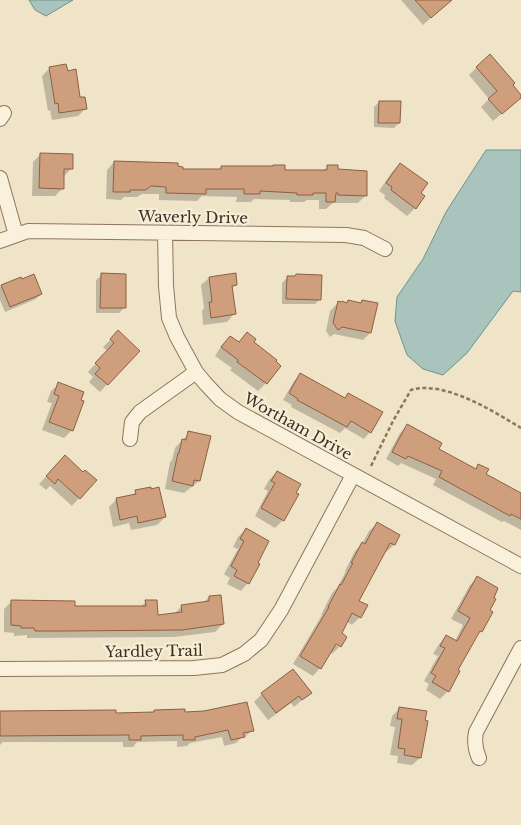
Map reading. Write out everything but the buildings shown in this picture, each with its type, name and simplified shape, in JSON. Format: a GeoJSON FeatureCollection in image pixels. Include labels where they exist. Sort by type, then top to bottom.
{"type":"FeatureCollection","features":[{"type":"Feature","properties":{"kind":"street"},"geometry":{"type":"LineString","coordinates":[[0,178],[16,234]]}},
{"type":"Feature","properties":{"kind":"street","name":"Waverly Drive"},"geometry":{"type":"LineString","coordinates":[[0,241],[28,231],[346,235],[364,238],[385,249]]}},
{"type":"Feature","properties":{"kind":"street","name":"Wortham Drive"},"geometry":{"type":"LineString","coordinates":[[165,233],[169,318],[196,372],[220,399],[238,412],[521,566]]}},
{"type":"Feature","properties":{"kind":"street"},"geometry":{"type":"LineString","coordinates":[[130,439],[132,422],[140,412],[196,372]]}},
{"type":"Feature","properties":{"kind":"street","name":"Yardley Trail"},"geometry":{"type":"LineString","coordinates":[[0,669],[194,668],[222,665],[244,654],[261,640],[281,610],[353,475]]}},
{"type":"Feature","properties":{"kind":"street"},"geometry":{"type":"LineString","coordinates":[[479,758],[475,749],[476,732],[521,648]]}},
{"type":"Feature","properties":{"kind":"path"},"geometry":{"type":"LineString","coordinates":[[371,466],[411,390],[431,388],[451,392],[480,405],[521,428]]}},
{"type":"Feature","properties":{"kind":"water"},"geometry":{"type":"Polygon","coordinates":[[[29,0],[73,0],[46,16],[35,10],[29,0]]]}},
{"type":"Feature","properties":{"kind":"water"},"geometry":{"type":"Polygon","coordinates":[[[486,150],[521,150],[521,292],[513,291],[467,353],[443,375],[423,369],[407,355],[395,321],[397,297],[423,259],[446,212],[486,150]]]}}]}
